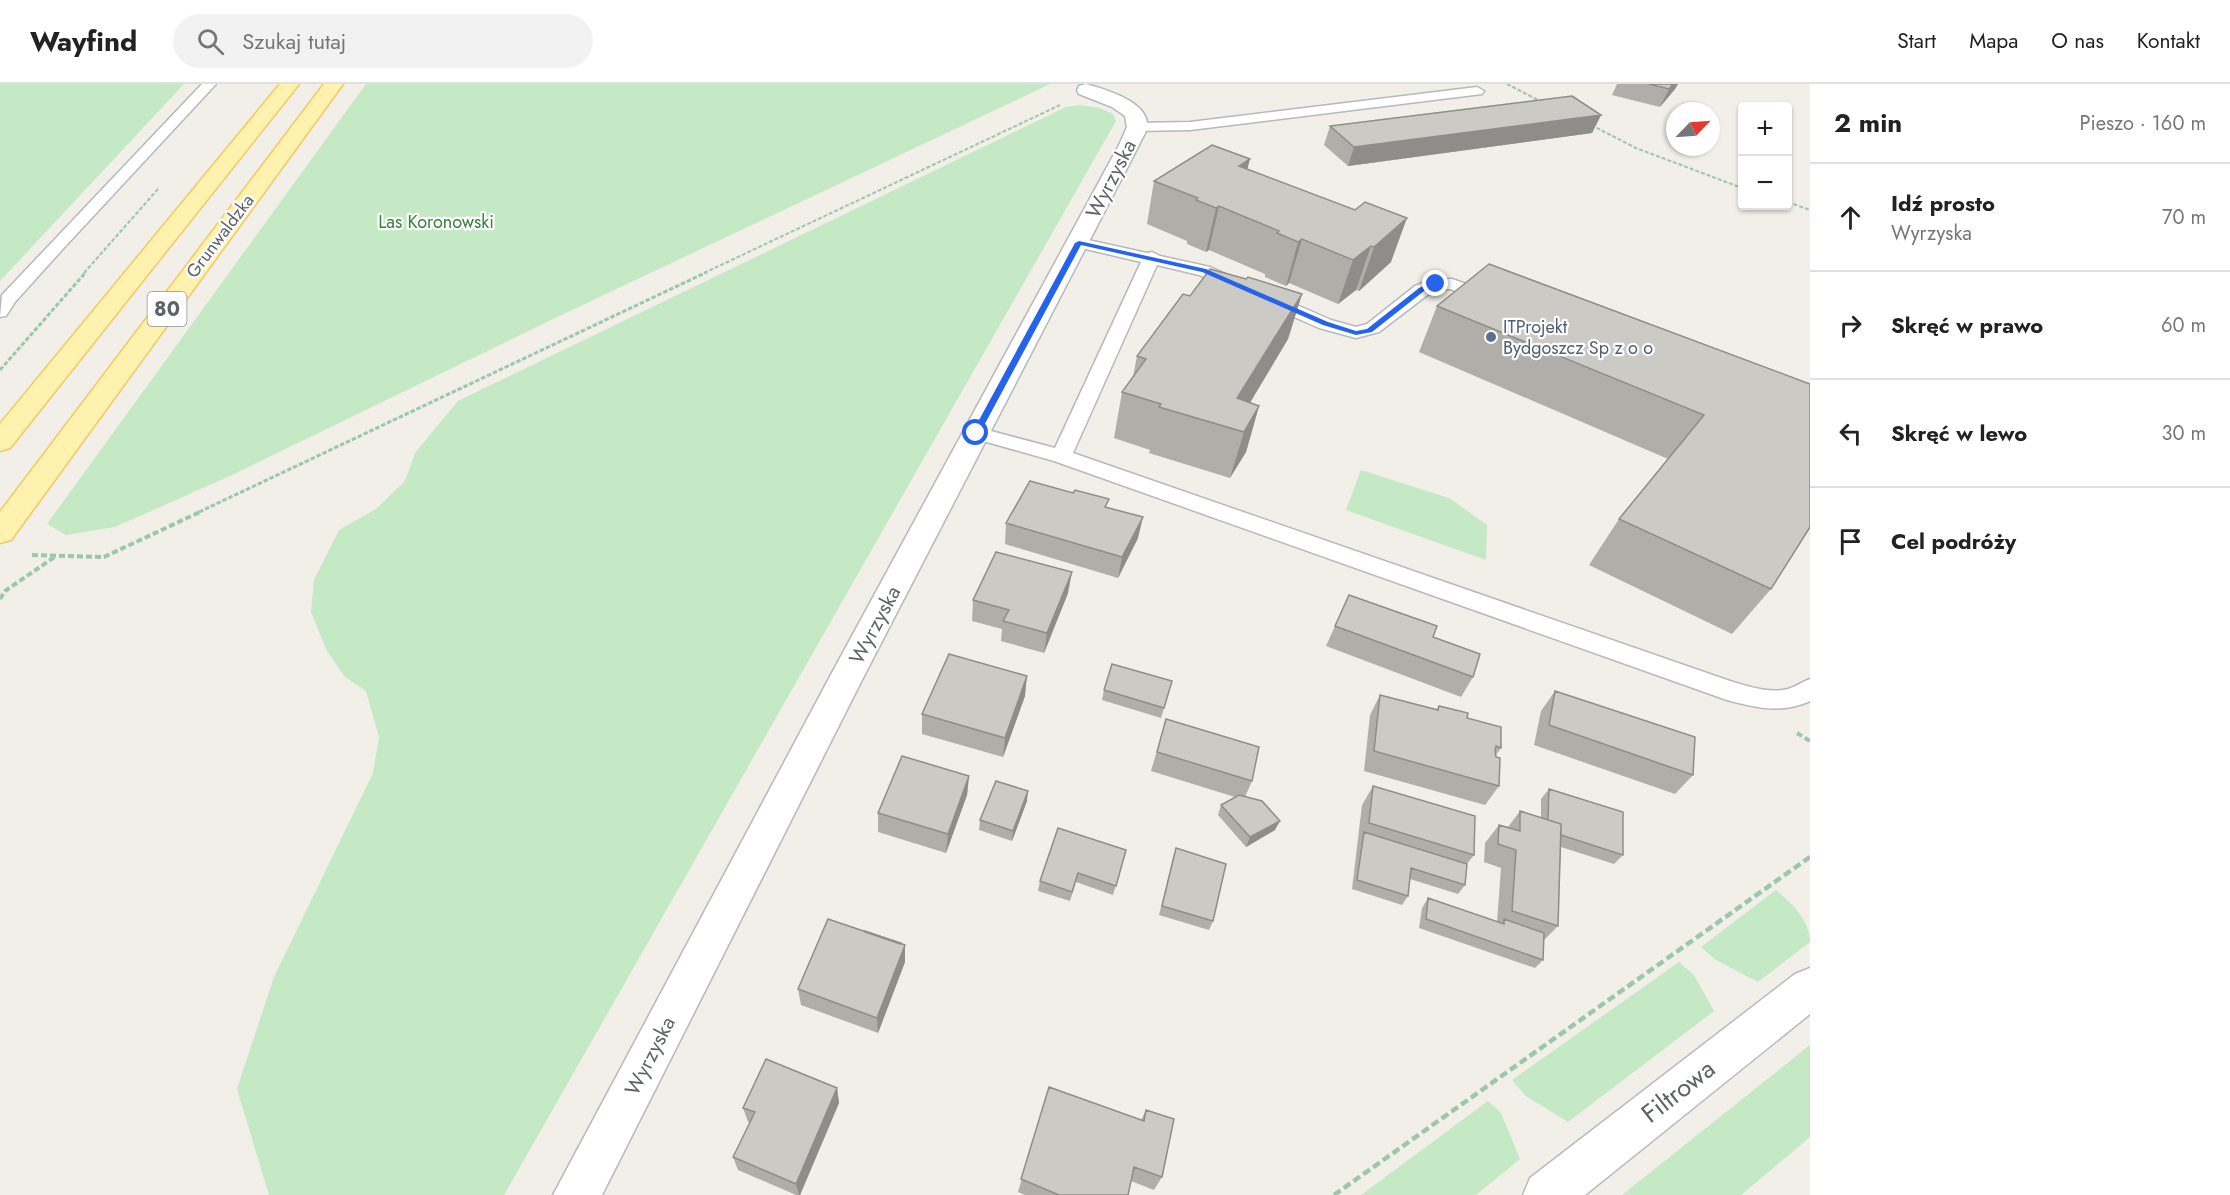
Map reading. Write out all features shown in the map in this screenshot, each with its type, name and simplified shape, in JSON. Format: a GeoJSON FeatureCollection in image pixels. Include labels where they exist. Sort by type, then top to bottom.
{"type":"FeatureCollection","features":[{"type":"Feature","properties":{"kind":"main road","name":"Grunwaldzka"},"geometry":{"type":"LineString","coordinates":[[0,442],[291,84]]}},
{"type":"Feature","properties":{"kind":"main road","name":"Grunwaldzka"},"geometry":{"type":"LineString","coordinates":[[0,533],[334,84]]}},
{"type":"Feature","properties":{"kind":"street","name":"Wyrzyska"},"geometry":{"type":"LineString","coordinates":[[578,1195],[976,433],[1079,243],[1137,127],[1136,117],[1130,110],[1092,87]]}},
{"type":"Feature","properties":{"kind":"street","name":"Filtrowa"},"geometry":{"type":"LineString","coordinates":[[1547,1195],[1810,988]]}},
{"type":"Feature","properties":{"kind":"lane"},"geometry":{"type":"LineString","coordinates":[[0,312],[8,299],[55,247],[208,84]]}},
{"type":"Feature","properties":{"kind":"lane"},"geometry":{"type":"LineString","coordinates":[[1137,127],[1190,126],[1477,91]]}},
{"type":"Feature","properties":{"kind":"lane"},"geometry":{"type":"LineString","coordinates":[[1079,243],[1152,257],[1214,274],[1325,324],[1356,333],[1369,330],[1421,290],[1436,284],[1452,284],[1506,305]]}},
{"type":"Feature","properties":{"kind":"lane"},"geometry":{"type":"LineString","coordinates":[[1061,456],[1152,257]]}},
{"type":"Feature","properties":{"kind":"lane"},"geometry":{"type":"LineString","coordinates":[[976,433],[1061,456],[1727,690],[1762,700],[1776,701],[1800,697],[1810,689]]}},
{"type":"Feature","properties":{"kind":"path"},"geometry":{"type":"LineString","coordinates":[[1507,84],[1547,105]]}},
{"type":"Feature","properties":{"kind":"path"},"geometry":{"type":"LineString","coordinates":[[30,555],[104,557],[1059,106],[1092,87]]}},
{"type":"Feature","properties":{"kind":"path"},"geometry":{"type":"LineString","coordinates":[[1585,121],[1636,148],[1738,186]]}},
{"type":"Feature","properties":{"kind":"path"},"geometry":{"type":"LineString","coordinates":[[0,370],[159,187]]}},
{"type":"Feature","properties":{"kind":"path"},"geometry":{"type":"LineString","coordinates":[[1792,203],[1810,210]]}},
{"type":"Feature","properties":{"kind":"path"},"geometry":{"type":"LineString","coordinates":[[0,599],[5,591],[56,556]]}},
{"type":"Feature","properties":{"kind":"path"},"geometry":{"type":"LineString","coordinates":[[1334,1195],[1810,857]]}},
{"type":"Feature","properties":{"kind":"green space"},"geometry":{"type":"Polygon","coordinates":[[[0,84],[184,84],[0,281],[0,84]]]}},
{"type":"Feature","properties":{"kind":"green space","name":"Las Koronowski"},"geometry":{"type":"Polygon","coordinates":[[[366,84],[1050,84],[553,319],[232,475],[115,527],[66,535],[47,524],[366,84]]]}},
{"type":"Feature","properties":{"kind":"green space"},"geometry":{"type":"Polygon","coordinates":[[[1080,105],[1100,108],[1113,114],[1116,121],[504,1195],[269,1195],[237,1089],[274,977],[373,773],[379,737],[366,691],[345,677],[327,651],[311,612],[314,580],[339,530],[376,509],[405,481],[415,453],[458,401],[1066,107],[1080,105]]]}},
{"type":"Feature","properties":{"kind":"green space"},"geometry":{"type":"Polygon","coordinates":[[[1361,470],[1449,498],[1487,525],[1486,560],[1346,510],[1361,470]]]}},
{"type":"Feature","properties":{"kind":"green space"},"geometry":{"type":"Polygon","coordinates":[[[1776,890],[1794,907],[1803,920],[1810,942],[1758,982],[1716,960],[1701,947],[1776,890]]]}},
{"type":"Feature","properties":{"kind":"green space"},"geometry":{"type":"Polygon","coordinates":[[[1679,962],[1694,975],[1714,1011],[1568,1122],[1526,1096],[1512,1080],[1679,962]]]}},
{"type":"Feature","properties":{"kind":"green space"},"geometry":{"type":"Polygon","coordinates":[[[1810,1045],[1810,1137],[1741,1195],[1622,1195],[1810,1045]]]}},
{"type":"Feature","properties":{"kind":"green space"},"geometry":{"type":"Polygon","coordinates":[[[1488,1101],[1501,1113],[1520,1159],[1476,1195],[1361,1195],[1488,1101]]]}},
{"type":"Feature","properties":{"kind":"building"},"geometry":{"type":"Polygon","coordinates":[[[1649,84],[1673,84],[1669,89],[1649,84]]]}},
{"type":"Feature","properties":{"kind":"building"},"geometry":{"type":"Polygon","coordinates":[[[1572,96],[1601,115],[1354,147],[1330,126],[1572,96]]]}},
{"type":"Feature","properties":{"kind":"building"},"geometry":{"type":"Polygon","coordinates":[[[1212,145],[1250,159],[1239,166],[1355,210],[1365,202],[1407,218],[1374,247],[1371,246],[1353,260],[1302,239],[1298,242],[1277,233],[1279,231],[1219,206],[1216,208],[1196,200],[1198,198],[1154,181],[1212,145]]]}},
{"type":"Feature","properties":{"kind":"building"},"geometry":{"type":"Polygon","coordinates":[[[1489,264],[1810,384],[1810,527],[1771,589],[1619,519],[1704,415],[1437,306],[1489,264]]]}},
{"type":"Feature","properties":{"kind":"building"},"geometry":{"type":"Polygon","coordinates":[[[1210,269],[1246,279],[1248,277],[1302,294],[1237,398],[1259,406],[1244,432],[1159,407],[1161,404],[1122,392],[1146,359],[1137,356],[1183,294],[1190,296],[1210,269]]]}},
{"type":"Feature","properties":{"kind":"building"},"geometry":{"type":"Polygon","coordinates":[[[1030,481],[1073,493],[1075,490],[1109,499],[1105,507],[1143,517],[1122,557],[1006,523],[1030,481]]]}},
{"type":"Feature","properties":{"kind":"building"},"geometry":{"type":"Polygon","coordinates":[[[996,552],[1072,572],[1047,633],[1003,621],[1009,610],[973,600],[996,552]]]}},
{"type":"Feature","properties":{"kind":"building"},"geometry":{"type":"Polygon","coordinates":[[[1349,595],[1437,626],[1433,637],[1480,654],[1473,677],[1335,626],[1349,595]]]}},
{"type":"Feature","properties":{"kind":"building"},"geometry":{"type":"Polygon","coordinates":[[[949,654],[1027,676],[1005,738],[922,714],[949,654]]]}},
{"type":"Feature","properties":{"kind":"building"},"geometry":{"type":"Polygon","coordinates":[[[1112,664],[1172,681],[1164,708],[1104,690],[1112,664]]]}},
{"type":"Feature","properties":{"kind":"building"},"geometry":{"type":"Polygon","coordinates":[[[1555,691],[1695,737],[1693,775],[1549,725],[1555,691]]]}},
{"type":"Feature","properties":{"kind":"building"},"geometry":{"type":"Polygon","coordinates":[[[1380,695],[1438,710],[1439,706],[1468,713],[1467,718],[1501,727],[1501,748],[1496,746],[1495,751],[1496,757],[1500,758],[1499,786],[1374,751],[1380,695]]]}},
{"type":"Feature","properties":{"kind":"building"},"geometry":{"type":"Polygon","coordinates":[[[1166,719],[1259,747],[1252,781],[1157,752],[1166,719]]]}},
{"type":"Feature","properties":{"kind":"building"},"geometry":{"type":"Polygon","coordinates":[[[902,756],[969,776],[948,834],[878,813],[902,756]]]}},
{"type":"Feature","properties":{"kind":"building"},"geometry":{"type":"Polygon","coordinates":[[[996,781],[1028,791],[1013,831],[980,820],[996,781]]]}},
{"type":"Feature","properties":{"kind":"building"},"geometry":{"type":"Polygon","coordinates":[[[1373,786],[1475,816],[1474,855],[1369,823],[1373,786]]]}},
{"type":"Feature","properties":{"kind":"building"},"geometry":{"type":"Polygon","coordinates":[[[1549,789],[1623,812],[1623,855],[1561,835],[1561,824],[1548,820],[1549,789]]]}},
{"type":"Feature","properties":{"kind":"building"},"geometry":{"type":"Polygon","coordinates":[[[1239,795],[1262,801],[1280,821],[1250,837],[1221,805],[1239,795]]]}},
{"type":"Feature","properties":{"kind":"building"},"geometry":{"type":"Polygon","coordinates":[[[1520,811],[1561,824],[1558,926],[1512,911],[1516,850],[1498,844],[1499,825],[1520,831],[1520,811]]]}},
{"type":"Feature","properties":{"kind":"building"},"geometry":{"type":"Polygon","coordinates":[[[1058,828],[1126,850],[1116,886],[1078,873],[1072,892],[1040,881],[1058,828]]]}},
{"type":"Feature","properties":{"kind":"building"},"geometry":{"type":"Polygon","coordinates":[[[1364,832],[1467,864],[1465,885],[1411,868],[1408,896],[1357,880],[1364,832]]]}},
{"type":"Feature","properties":{"kind":"building"},"geometry":{"type":"Polygon","coordinates":[[[1176,848],[1226,864],[1213,921],[1162,906],[1176,848]]]}},
{"type":"Feature","properties":{"kind":"building"},"geometry":{"type":"Polygon","coordinates":[[[1428,898],[1504,924],[1504,919],[1544,933],[1543,960],[1426,919],[1428,898]]]}},
{"type":"Feature","properties":{"kind":"building"},"geometry":{"type":"Polygon","coordinates":[[[828,919],[905,945],[877,1018],[798,989],[828,919]]]}},
{"type":"Feature","properties":{"kind":"building"},"geometry":{"type":"Polygon","coordinates":[[[865,931],[901,943],[900,944],[865,931]]]}},
{"type":"Feature","properties":{"kind":"building"},"geometry":{"type":"Polygon","coordinates":[[[766,1059],[837,1088],[796,1184],[733,1157],[755,1112],[743,1108],[766,1059]]]}},
{"type":"Feature","properties":{"kind":"building"},"geometry":{"type":"Polygon","coordinates":[[[1049,1087],[1144,1121],[1146,1110],[1174,1119],[1162,1177],[1134,1167],[1128,1195],[1059,1195],[1021,1179],[1049,1087]]]}},
{"type":"Feature","properties":{"kind":"place","name":"ITProjekt Bydgoszcz Sp z o o"},"geometry":{"type":"Point","coordinates":[1491,337]}},
{"type":"Feature","properties":{"kind":"route"},"geometry":{"type":"LineString","coordinates":[[976,433],[1079,243],[1152,257],[1214,274],[1325,324],[1356,333],[1363,333],[1373,328],[1421,290],[1436,284]]}}]}
